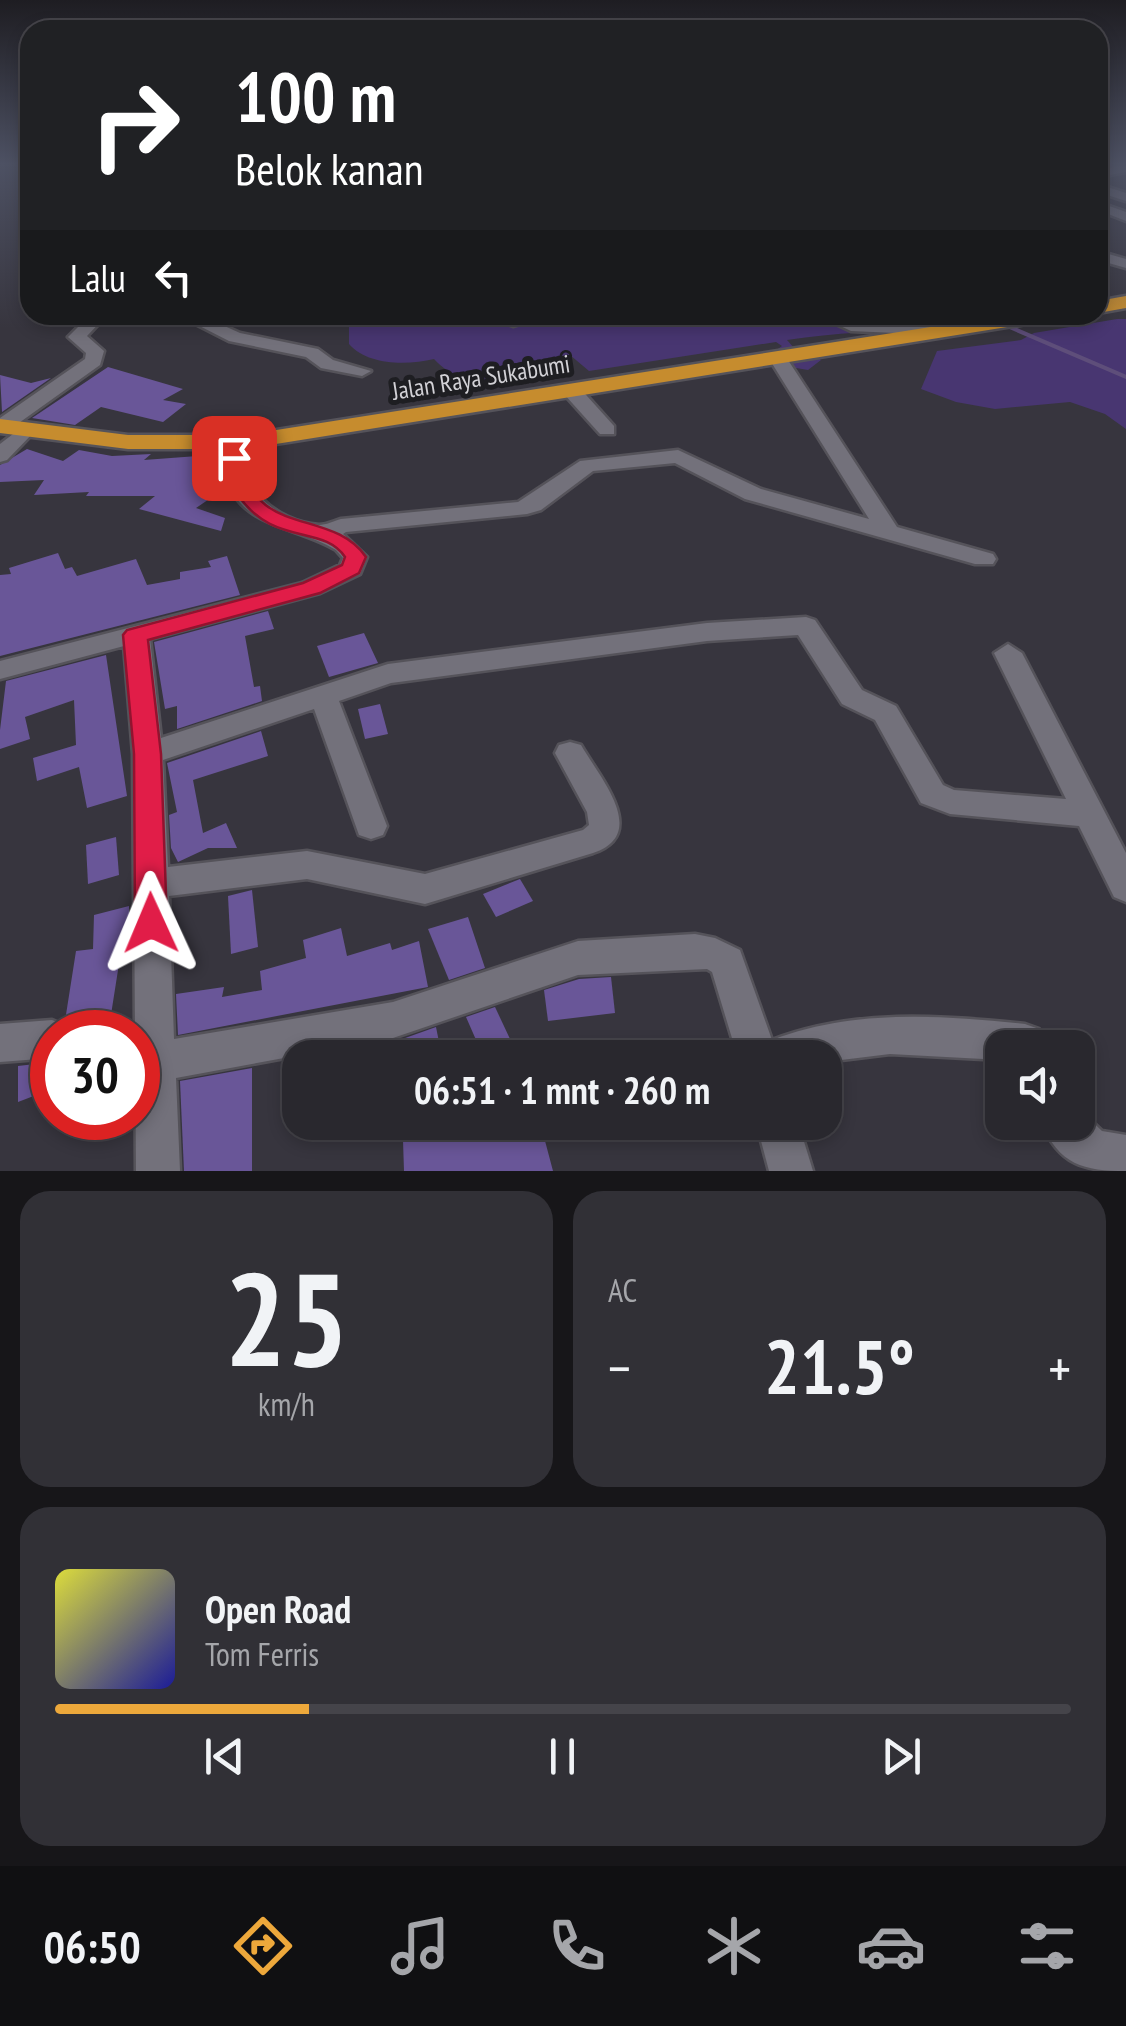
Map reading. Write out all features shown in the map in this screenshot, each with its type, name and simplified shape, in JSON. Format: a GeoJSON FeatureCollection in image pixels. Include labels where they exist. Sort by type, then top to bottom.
{"type":"FeatureCollection","features":[{"type":"Feature","properties":{"kind":"highway","name":"Jalan Raya Sukabumi"},"geometry":{"type":"LineString","coordinates":[[1,426],[128,442],[245,442],[975,325]]}},
{"type":"Feature","properties":{"kind":"street"},"geometry":{"type":"LineString","coordinates":[[1,426],[94,361],[95,351],[77,337],[90,325]]}},
{"type":"Feature","properties":{"kind":"street"},"geometry":{"type":"LineString","coordinates":[[209,325],[236,337],[312,353],[327,364],[362,371]]}},
{"type":"Feature","properties":{"kind":"street"},"geometry":{"type":"LineString","coordinates":[[850,325],[941,330]]}},
{"type":"Feature","properties":{"kind":"street"},"geometry":{"type":"LineString","coordinates":[[777,357],[886,528]]}},
{"type":"Feature","properties":{"kind":"street"},"geometry":{"type":"LineString","coordinates":[[571,390],[607,430]]}},
{"type":"Feature","properties":{"kind":"street"},"geometry":{"type":"LineString","coordinates":[[0,456],[26,430]]}},
{"type":"Feature","properties":{"kind":"street"},"geometry":{"type":"LineString","coordinates":[[0,670],[337,578],[351,568],[356,557],[347,544],[325,534],[283,525],[260,512],[235,477],[234,458],[245,442]]}},
{"type":"Feature","properties":{"kind":"street"},"geometry":{"type":"LineString","coordinates":[[325,534],[341,526],[520,509],[533,506],[587,465],[678,456],[753,494],[886,528],[984,559]]}},
{"type":"Feature","properties":{"kind":"street"},"geometry":{"type":"LineString","coordinates":[[148,754],[388,674],[707,632],[806,626],[852,697],[886,713],[932,794],[950,802],[1089,814]]}},
{"type":"Feature","properties":{"kind":"street"},"geometry":{"type":"LineString","coordinates":[[136,635],[148,754],[148,1010]]}},
{"type":"Feature","properties":{"kind":"street"},"geometry":{"type":"LineString","coordinates":[[1008,653],[1126,887]]}},
{"type":"Feature","properties":{"kind":"street"},"geometry":{"type":"LineString","coordinates":[[323,695],[371,826]]}},
{"type":"Feature","properties":{"kind":"street"},"geometry":{"type":"LineString","coordinates":[[150,884],[308,865],[425,889],[459,882],[593,840],[606,830],[603,812],[570,753]]}},
{"type":"Feature","properties":{"kind":"street"},"geometry":{"type":"LineString","coordinates":[[160,1047],[393,1020],[578,958],[696,950],[715,954],[727,962],[752,1040]]}},
{"type":"Feature","properties":{"kind":"street"},"geometry":{"type":"LineString","coordinates":[[825,1040],[865,1034],[985,1040]]}},
{"type":"Feature","properties":{"kind":"street"},"geometry":{"type":"LineString","coordinates":[[0,1043],[30,1041]]}},
{"type":"Feature","properties":{"kind":"street"},"geometry":{"type":"LineString","coordinates":[[155,1140],[158,1171]]}},
{"type":"Feature","properties":{"kind":"street"},"geometry":{"type":"LineString","coordinates":[[781,1140],[790,1171]]}},
{"type":"Feature","properties":{"kind":"street"},"geometry":{"type":"LineString","coordinates":[[1077,1140],[1100,1155],[1126,1156]]}},
{"type":"Feature","properties":{"kind":"shaded area"},"geometry":{"type":"Polygon","coordinates":[[[1126,319],[1126,429],[1105,414],[1070,402],[995,409],[956,402],[921,389],[937,351],[1021,340],[1034,333],[1081,325],[1108,325],[1108,321],[1126,319]]]}},
{"type":"Feature","properties":{"kind":"shaded area"},"geometry":{"type":"Polygon","coordinates":[[[349,325],[929,325],[787,340],[794,348],[812,347],[812,353],[821,360],[808,370],[760,362],[782,346],[776,342],[589,371],[570,355],[537,366],[542,376],[499,385],[457,376],[434,359],[401,363],[377,360],[349,344],[349,325]]]}},
{"type":"Feature","properties":{"kind":"building"},"geometry":{"type":"Polygon","coordinates":[[[108,367],[183,389],[163,400],[186,404],[163,422],[101,407],[75,425],[32,418],[108,367]]]}},
{"type":"Feature","properties":{"kind":"building"},"geometry":{"type":"Polygon","coordinates":[[[0,375],[31,383],[51,378],[2,412],[0,375]]]}},
{"type":"Feature","properties":{"kind":"building"},"geometry":{"type":"Polygon","coordinates":[[[27,449],[63,461],[79,450],[112,456],[151,454],[144,460],[211,455],[211,485],[224,489],[196,508],[225,518],[221,531],[139,509],[155,496],[86,496],[89,492],[34,495],[44,480],[0,482],[0,465],[27,449]]]}},
{"type":"Feature","properties":{"kind":"building"},"geometry":{"type":"Polygon","coordinates":[[[58,553],[65,569],[72,567],[77,576],[136,559],[147,585],[180,579],[180,572],[211,567],[208,561],[227,556],[240,595],[0,656],[0,575],[11,574],[9,568],[58,553]]]}},
{"type":"Feature","properties":{"kind":"building"},"geometry":{"type":"Polygon","coordinates":[[[268,611],[274,629],[245,636],[254,687],[260,686],[262,701],[177,729],[177,706],[165,709],[154,642],[268,611]]]}},
{"type":"Feature","properties":{"kind":"building"},"geometry":{"type":"Polygon","coordinates":[[[364,633],[378,663],[329,677],[317,646],[364,633]]]}},
{"type":"Feature","properties":{"kind":"building"},"geometry":{"type":"Polygon","coordinates":[[[106,655],[127,796],[87,808],[79,767],[37,781],[33,758],[76,745],[74,700],[25,717],[30,739],[0,749],[6,681],[106,655]]]}},
{"type":"Feature","properties":{"kind":"building"},"geometry":{"type":"Polygon","coordinates":[[[380,704],[388,734],[365,739],[358,709],[380,704]]]}},
{"type":"Feature","properties":{"kind":"building"},"geometry":{"type":"Polygon","coordinates":[[[261,731],[268,756],[193,780],[203,833],[226,823],[237,848],[208,848],[178,862],[171,848],[169,815],[177,812],[167,763],[261,731]]]}},
{"type":"Feature","properties":{"kind":"building"},"geometry":{"type":"Polygon","coordinates":[[[116,837],[119,875],[88,884],[86,845],[116,837]]]}},
{"type":"Feature","properties":{"kind":"building"},"geometry":{"type":"Polygon","coordinates":[[[520,879],[533,901],[496,917],[483,894],[520,879]]]}},
{"type":"Feature","properties":{"kind":"building"},"geometry":{"type":"Polygon","coordinates":[[[252,890],[258,947],[231,954],[228,896],[252,890]]]}},
{"type":"Feature","properties":{"kind":"building"},"geometry":{"type":"Polygon","coordinates":[[[129,906],[129,931],[124,932],[112,1010],[67,1010],[76,951],[93,949],[94,915],[129,906]]]}},
{"type":"Feature","properties":{"kind":"building"},"geometry":{"type":"Polygon","coordinates":[[[468,917],[485,968],[449,980],[428,929],[468,917]]]}},
{"type":"Feature","properties":{"kind":"building"},"geometry":{"type":"Polygon","coordinates":[[[341,928],[347,956],[390,943],[392,950],[419,941],[428,987],[178,1035],[176,994],[224,987],[222,997],[262,990],[260,971],[306,958],[303,940],[341,928]]]}},
{"type":"Feature","properties":{"kind":"building"},"geometry":{"type":"Polygon","coordinates":[[[611,977],[615,1013],[548,1021],[544,990],[579,979],[611,977]]]}},
{"type":"Feature","properties":{"kind":"building"},"geometry":{"type":"Polygon","coordinates":[[[495,1007],[511,1040],[476,1040],[466,1017],[495,1007]]]}},
{"type":"Feature","properties":{"kind":"building"},"geometry":{"type":"Polygon","coordinates":[[[436,1027],[439,1040],[400,1040],[436,1027]]]}},
{"type":"Feature","properties":{"kind":"building"},"geometry":{"type":"Polygon","coordinates":[[[30,1065],[30,1097],[18,1102],[18,1066],[30,1065]]]}},
{"type":"Feature","properties":{"kind":"building"},"geometry":{"type":"Polygon","coordinates":[[[252,1068],[252,1171],[184,1171],[180,1081],[252,1068]]]}},
{"type":"Feature","properties":{"kind":"building"},"geometry":{"type":"Polygon","coordinates":[[[403,1140],[545,1140],[553,1171],[404,1171],[403,1140]]]}},
{"type":"Feature","properties":{"kind":"waterway"},"geometry":{"type":"LineString","coordinates":[[1005,325],[1126,377]]}},
{"type":"Feature","properties":{"kind":"route"},"geometry":{"type":"LineString","coordinates":[[151,923],[148,754],[136,635],[312,588],[337,578],[351,568],[356,557],[347,544],[325,534],[283,525],[260,512],[235,477],[234,458]]}}]}
